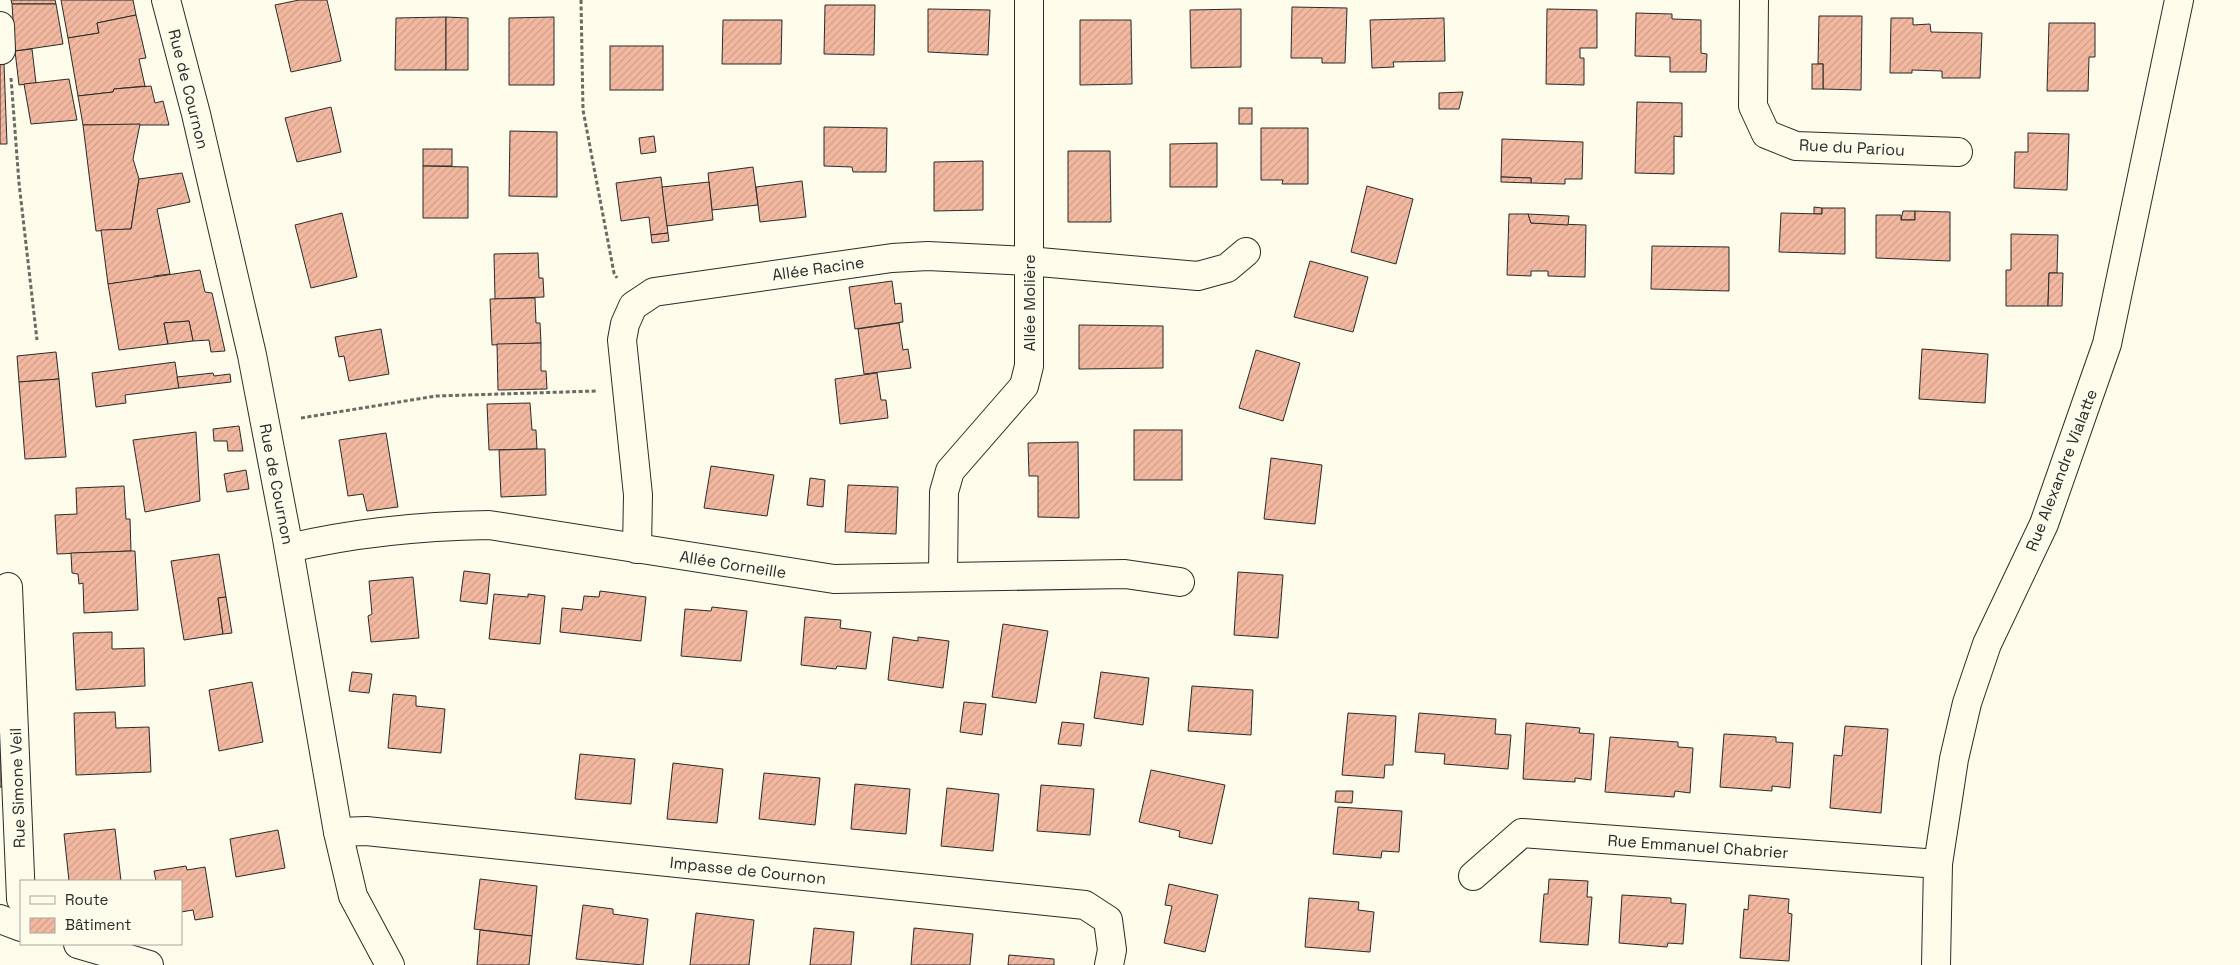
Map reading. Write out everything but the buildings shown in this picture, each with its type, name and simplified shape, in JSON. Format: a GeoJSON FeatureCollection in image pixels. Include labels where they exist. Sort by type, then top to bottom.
{"type":"FeatureCollection","features":[{"type":"Feature","properties":{"kind":"street","name":"Rue de Cournon"},"geometry":{"type":"LineString","coordinates":[[166,0],[196,114],[250,346],[289,548],[338,832],[354,896],[390,965]]}},
{"type":"Feature","properties":{"kind":"street","name":"Allée Molière"},"geometry":{"type":"LineString","coordinates":[[943,576],[944,492],[950,471],[1024,386],[1029,366],[1029,0]]}},
{"type":"Feature","properties":{"kind":"street","name":"Rue du Pariou"},"geometry":{"type":"LineString","coordinates":[[1754,0],[1753,106],[1766,134],[1796,146],[1958,152]]}},
{"type":"Feature","properties":{"kind":"street","name":"Rue Alexandre Vialatte"},"geometry":{"type":"LineString","coordinates":[[1936,965],[1938,864],[1954,759],[1967,703],[1987,644],[2044,524],[2108,344],[2179,0]]}},
{"type":"Feature","properties":{"kind":"street","name":"Allée Racine"},"geometry":{"type":"LineString","coordinates":[[633,306],[654,292],[892,258],[928,256],[1028,261],[1198,276],[1227,268],[1246,252]]}},
{"type":"Feature","properties":{"kind":"street"},"geometry":{"type":"LineString","coordinates":[[633,306],[625,324],[622,340],[638,494],[637,549]]}},
{"type":"Feature","properties":{"kind":"street","name":"Allée Corneille"},"geometry":{"type":"LineString","coordinates":[[289,548],[320,541],[449,525],[488,525],[834,579],[1125,574],[1180,582]]}},
{"type":"Feature","properties":{"kind":"street","name":"Rue Simone Veil"},"geometry":{"type":"LineString","coordinates":[[8,587],[20,880]]}},
{"type":"Feature","properties":{"kind":"street","name":"Impasse de Cournon"},"geometry":{"type":"LineString","coordinates":[[338,832],[366,831],[1085,905],[1108,920],[1112,950],[1109,965]]}},
{"type":"Feature","properties":{"kind":"street","name":"Rue Emmanuel Chabrier"},"geometry":{"type":"LineString","coordinates":[[1473,876],[1522,832],[1938,864]]}},
{"type":"Feature","properties":{"kind":"street"},"geometry":{"type":"LineString","coordinates":[[0,919],[20,927]]}},
{"type":"Feature","properties":{"kind":"street"},"geometry":{"type":"LineString","coordinates":[[81,945],[149,965]]}},
{"type":"Feature","properties":{"kind":"path"},"geometry":{"type":"LineString","coordinates":[[581,0],[583,110],[614,273],[633,306]]}},
{"type":"Feature","properties":{"kind":"path"},"geometry":{"type":"LineString","coordinates":[[1,38],[10,64],[19,183],[37,340]]}},
{"type":"Feature","properties":{"kind":"path"},"geometry":{"type":"LineString","coordinates":[[301,418],[436,396],[626,390]]}}]}
